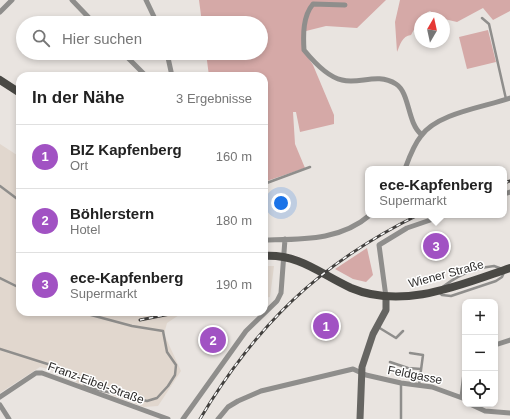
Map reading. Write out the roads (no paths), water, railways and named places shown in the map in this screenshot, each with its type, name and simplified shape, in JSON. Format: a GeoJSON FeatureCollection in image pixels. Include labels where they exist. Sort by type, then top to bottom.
{"type":"FeatureCollection","features":[{"type":"Feature","properties":{"kind":"main road"},"geometry":{"type":"LineString","coordinates":[[0,80],[16,90]]}},
{"type":"Feature","properties":{"kind":"main road","name":"Wiener Straße"},"geometry":{"type":"LineString","coordinates":[[268,256],[286,257],[299,260],[353,289],[386,297],[398,298],[438,291],[508,269]]}},
{"type":"Feature","properties":{"kind":"street"},"geometry":{"type":"LineString","coordinates":[[0,12],[12,0]]}},
{"type":"Feature","properties":{"kind":"street"},"geometry":{"type":"LineString","coordinates":[[72,0],[87,16]]}},
{"type":"Feature","properties":{"kind":"street"},"geometry":{"type":"LineString","coordinates":[[146,0],[154,16]]}},
{"type":"Feature","properties":{"kind":"street"},"geometry":{"type":"LineString","coordinates":[[345,5],[313,4],[309,9],[303,33],[304,50],[320,67],[342,80],[382,78],[398,85],[405,97],[415,129],[421,134]]}},
{"type":"Feature","properties":{"kind":"street"},"geometry":{"type":"LineString","coordinates":[[130,60],[142,72]]}},
{"type":"Feature","properties":{"kind":"street"},"geometry":{"type":"LineString","coordinates":[[168,60],[171,72]]}},
{"type":"Feature","properties":{"kind":"street"},"geometry":{"type":"LineString","coordinates":[[406,166],[421,134],[444,119],[508,98]]}},
{"type":"Feature","properties":{"kind":"street"},"geometry":{"type":"LineString","coordinates":[[268,240],[317,237],[345,231],[365,218]]}},
{"type":"Feature","properties":{"kind":"street"},"geometry":{"type":"LineString","coordinates":[[360,419],[361,372],[377,326],[386,310],[386,297],[379,245],[407,228],[436,218]]}},
{"type":"Feature","properties":{"kind":"street"},"geometry":{"type":"LineString","coordinates":[[268,310],[277,301],[281,293],[285,239]]}},
{"type":"Feature","properties":{"kind":"street"},"geometry":{"type":"LineString","coordinates":[[183,419],[246,331],[262,316]]}},
{"type":"Feature","properties":{"kind":"street"},"geometry":{"type":"LineString","coordinates":[[498,344],[510,340]]}},
{"type":"Feature","properties":{"kind":"street"},"geometry":{"type":"LineString","coordinates":[[218,419],[228,407],[261,391],[344,370],[353,369],[361,372]]}},
{"type":"Feature","properties":{"kind":"street","name":"Feldgasse"},"geometry":{"type":"LineString","coordinates":[[361,372],[366,375],[401,383],[432,387],[462,397]]}},
{"type":"Feature","properties":{"kind":"street","name":"Franz-Eibel-Straße"},"geometry":{"type":"LineString","coordinates":[[0,396],[36,373],[42,373],[168,419]]}},
{"type":"Feature","properties":{"kind":"street"},"geometry":{"type":"LineString","coordinates":[[0,405],[9,419]]}},
{"type":"Feature","properties":{"kind":"street"},"geometry":{"type":"LineString","coordinates":[[476,407],[485,411],[510,413]]}},
{"type":"Feature","properties":{"kind":"lane"},"geometry":{"type":"LineString","coordinates":[[482,18],[489,24],[508,98]]}},
{"type":"Feature","properties":{"kind":"lane"},"geometry":{"type":"LineString","coordinates":[[268,183],[310,167]]}},
{"type":"Feature","properties":{"kind":"lane"},"geometry":{"type":"LineString","coordinates":[[0,186],[16,197]]}},
{"type":"Feature","properties":{"kind":"lane"},"geometry":{"type":"LineString","coordinates":[[0,278],[16,286]]}},
{"type":"Feature","properties":{"kind":"lane"},"geometry":{"type":"LineString","coordinates":[[0,349],[57,367],[79,377],[86,387],[147,401],[157,398],[172,381],[175,375],[176,365],[167,352],[163,331],[132,326],[95,316]]}},
{"type":"Feature","properties":{"kind":"lane"},"geometry":{"type":"LineString","coordinates":[[377,326],[396,338],[403,331]]}},
{"type":"Feature","properties":{"kind":"lane"},"geometry":{"type":"LineString","coordinates":[[410,353],[423,355],[419,385]]}},
{"type":"Feature","properties":{"kind":"lane"},"geometry":{"type":"LineString","coordinates":[[390,362],[408,368],[421,369]]}},
{"type":"Feature","properties":{"kind":"lane"},"geometry":{"type":"LineString","coordinates":[[401,383],[401,419]]}},
{"type":"Feature","properties":{"kind":"railway"},"geometry":{"type":"LineString","coordinates":[[200,419],[221,385],[244,354],[293,300],[350,254],[412,218]]}},
{"type":"Feature","properties":{"kind":"railway"},"geometry":{"type":"LineString","coordinates":[[140,320],[160,316]]}},
{"type":"Feature","properties":{"kind":"place","name":"ece-Kapfenberg"},"geometry":{"type":"Point","coordinates":[436,246]}},
{"type":"Feature","properties":{"kind":"place","name":"BIZ Kapfenberg"},"geometry":{"type":"Point","coordinates":[326,326]}},
{"type":"Feature","properties":{"kind":"place","name":"Böhlerstern"},"geometry":{"type":"Point","coordinates":[213,340]}}]}
